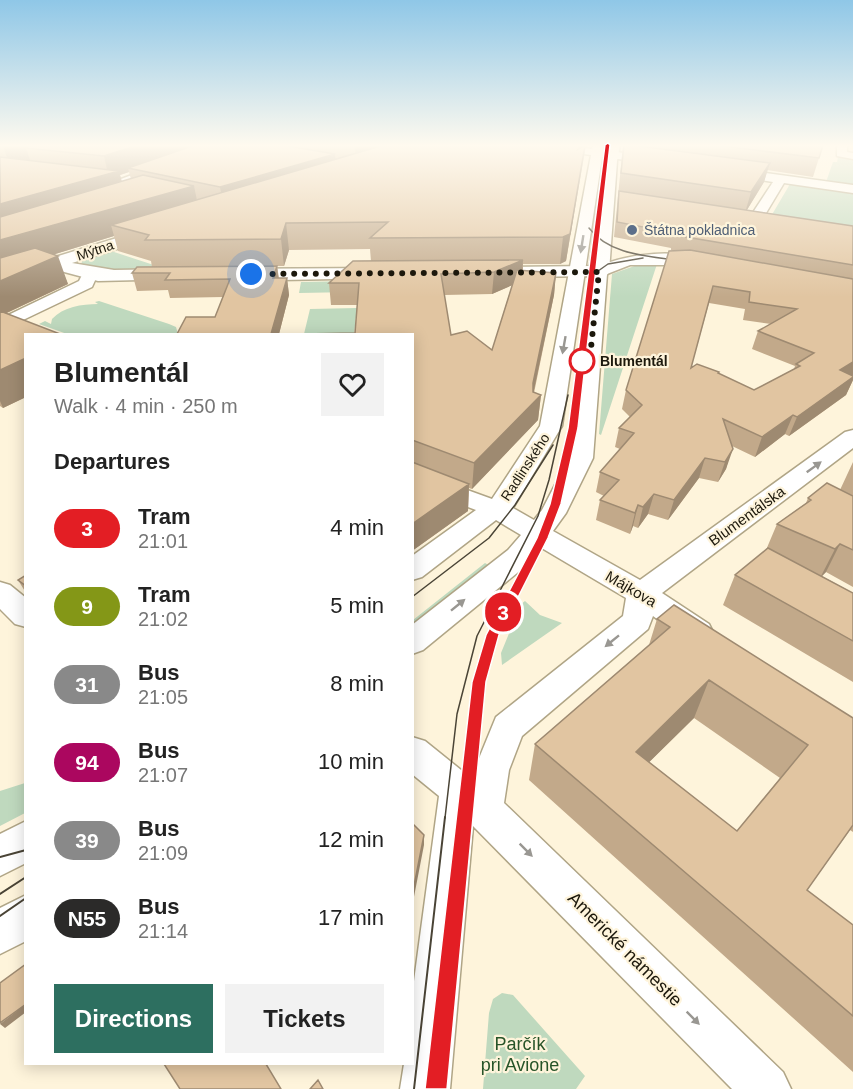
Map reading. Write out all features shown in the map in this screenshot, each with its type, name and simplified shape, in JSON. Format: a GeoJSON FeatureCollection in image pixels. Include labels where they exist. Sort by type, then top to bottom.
{"type":"FeatureCollection","features":[{"type":"Feature","properties":{"kind":"main road","name":"Radlinského"},"geometry":{"type":"LineString","coordinates":[[599,272],[607,197]]}},
{"type":"Feature","properties":{"kind":"main road","name":"Mýtna"},"geometry":{"type":"LineString","coordinates":[[0,280],[171,226]]}},
{"type":"Feature","properties":{"kind":"main road"},"geometry":{"type":"LineString","coordinates":[[58,263],[89,276],[195,275]]}},
{"type":"Feature","properties":{"kind":"main road"},"geometry":{"type":"LineString","coordinates":[[493,273],[599,272]]}},
{"type":"Feature","properties":{"kind":"main road"},"geometry":{"type":"LineString","coordinates":[[217,275],[400,274]]}},
{"type":"Feature","properties":{"kind":"street"},"geometry":{"type":"LineString","coordinates":[[736,217],[761,221],[773,196]]}},
{"type":"Feature","properties":{"kind":"street","name":"Radlinského"},"geometry":{"type":"LineString","coordinates":[[414,569],[496,509],[508,497],[551,426],[577,272],[607,197]]}},
{"type":"Feature","properties":{"kind":"street"},"geometry":{"type":"LineString","coordinates":[[602,240],[626,249],[705,264]]}},
{"type":"Feature","properties":{"kind":"street"},"geometry":{"type":"LineString","coordinates":[[599,272],[612,265],[632,261],[685,260]]}},
{"type":"Feature","properties":{"kind":"street","name":"Radlinského"},"geometry":{"type":"LineString","coordinates":[[414,640],[518,557],[553,513],[581,458],[599,272]]}},
{"type":"Feature","properties":{"kind":"street"},"geometry":{"type":"LineString","coordinates":[[0,326],[86,284],[89,276]]}},
{"type":"Feature","properties":{"kind":"street"},"geometry":{"type":"LineString","coordinates":[[0,326],[24,333]]}},
{"type":"Feature","properties":{"kind":"street","name":"Blumentálska"},"geometry":{"type":"LineString","coordinates":[[655,592],[853,437]]}},
{"type":"Feature","properties":{"kind":"street","name":"Májkova"},"geometry":{"type":"LineString","coordinates":[[414,478],[496,509],[536,534],[655,592],[718,645]]}},
{"type":"Feature","properties":{"kind":"street"},"geometry":{"type":"LineString","coordinates":[[0,592],[24,614]]}},
{"type":"Feature","properties":{"kind":"street"},"geometry":{"type":"LineString","coordinates":[[425,1089],[471,799],[491,770],[508,727],[637,621],[655,592]]}},
{"type":"Feature","properties":{"kind":"street","name":"Americké námestie"},"geometry":{"type":"LineString","coordinates":[[414,754],[471,799],[766,1089]]}},
{"type":"Feature","properties":{"kind":"street"},"geometry":{"type":"LineString","coordinates":[[0,856],[24,841]]}},
{"type":"Feature","properties":{"kind":"green space"},"geometry":{"type":"Polygon","coordinates":[[[783,196],[853,196],[853,231],[770,218],[783,196]]]}},
{"type":"Feature","properties":{"kind":"green space"},"geometry":{"type":"Polygon","coordinates":[[[111,251],[166,269],[118,273],[84,269],[81,261],[111,251]]]}},
{"type":"Feature","properties":{"kind":"green space"},"geometry":{"type":"Polygon","coordinates":[[[640,264],[657,264],[601,435],[599,434],[612,274],[640,264]]]}},
{"type":"Feature","properties":{"kind":"green space"},"geometry":{"type":"Polygon","coordinates":[[[353,281],[352,292],[299,293],[301,282],[353,281]]]}},
{"type":"Feature","properties":{"kind":"green space"},"geometry":{"type":"Polygon","coordinates":[[[99,301],[169,324],[176,327],[178,333],[64,333],[39,324],[45,321],[51,324],[56,315],[67,309],[98,304],[95,302],[99,301]]]}},
{"type":"Feature","properties":{"kind":"green space"},"geometry":{"type":"Polygon","coordinates":[[[357,308],[354,333],[304,333],[310,309],[357,308]]]}},
{"type":"Feature","properties":{"kind":"green space"},"geometry":{"type":"Polygon","coordinates":[[[485,563],[490,566],[414,627],[414,619],[485,563]]]}},
{"type":"Feature","properties":{"kind":"green space"},"geometry":{"type":"Polygon","coordinates":[[[525,601],[540,615],[562,623],[502,665],[501,653],[521,604],[525,601]]]}},
{"type":"Feature","properties":{"kind":"green space"},"geometry":{"type":"Polygon","coordinates":[[[24,783],[24,814],[0,826],[0,791],[24,783]]]}},
{"type":"Feature","properties":{"kind":"green space","name":"Parčík pri Avione"},"geometry":{"type":"Polygon","coordinates":[[[502,993],[513,995],[585,1076],[576,1089],[483,1089],[489,1013],[493,999],[502,993]]]}},
{"type":"Feature","properties":{"kind":"building"},"geometry":{"type":"Polygon","coordinates":[[[0,196],[29,196],[0,204],[0,196]]]}},
{"type":"Feature","properties":{"kind":"building"},"geometry":{"type":"Polygon","coordinates":[[[72,196],[159,196],[0,240],[0,217],[72,196]]]}},
{"type":"Feature","properties":{"kind":"building"},"geometry":{"type":"Polygon","coordinates":[[[211,196],[576,196],[570,234],[563,237],[370,238],[388,222],[286,223],[281,239],[145,240],[149,235],[111,225],[211,196]]]}},
{"type":"Feature","properties":{"kind":"building"},"geometry":{"type":"Polygon","coordinates":[[[619,196],[651,196],[853,226],[853,265],[674,235],[674,233],[617,222],[619,196]]]}},
{"type":"Feature","properties":{"kind":"building"},"geometry":{"type":"Polygon","coordinates":[[[35,248],[58,256],[0,281],[0,258],[35,248]]]}},
{"type":"Feature","properties":{"kind":"building"},"geometry":{"type":"Polygon","coordinates":[[[690,250],[853,279],[853,362],[840,370],[853,377],[797,417],[793,415],[762,437],[723,419],[733,449],[725,462],[705,458],[674,500],[654,494],[643,507],[638,505],[635,513],[600,500],[619,480],[600,472],[634,433],[619,428],[642,405],[626,390],[669,251],[690,250]],[[713,286],[691,368],[697,364],[719,372],[754,390],[800,366],[796,364],[814,353],[758,331],[797,309],[749,302],[750,292],[713,286]]]}},
{"type":"Feature","properties":{"kind":"building"},"geometry":{"type":"Polygon","coordinates":[[[523,260],[494,272],[441,274],[451,335],[467,331],[492,350],[517,270],[556,273],[533,383],[533,392],[541,395],[474,463],[414,441],[414,333],[355,333],[359,283],[329,283],[353,261],[523,260]]]}},
{"type":"Feature","properties":{"kind":"building"},"geometry":{"type":"Polygon","coordinates":[[[277,266],[273,278],[287,278],[271,333],[178,333],[186,317],[215,317],[230,279],[165,280],[170,273],[132,273],[137,267],[277,266]]]}},
{"type":"Feature","properties":{"kind":"building"},"geometry":{"type":"Polygon","coordinates":[[[0,311],[57,333],[24,333],[24,359],[0,370],[0,311]]]}},
{"type":"Feature","properties":{"kind":"building"},"geometry":{"type":"Polygon","coordinates":[[[414,463],[469,484],[414,523],[414,463]]]}},
{"type":"Feature","properties":{"kind":"building"},"geometry":{"type":"Polygon","coordinates":[[[827,483],[853,496],[853,550],[840,544],[835,549],[777,524],[811,500],[808,498],[827,483]]]}},
{"type":"Feature","properties":{"kind":"building"},"geometry":{"type":"Polygon","coordinates":[[[768,548],[853,593],[853,641],[735,575],[768,548]]]}},
{"type":"Feature","properties":{"kind":"building"},"geometry":{"type":"Polygon","coordinates":[[[24,576],[24,584],[18,580],[24,576]]]}},
{"type":"Feature","properties":{"kind":"building"},"geometry":{"type":"Polygon","coordinates":[[[674,605],[853,718],[853,825],[807,890],[853,925],[853,1016],[535,744],[670,627],[657,619],[674,605]],[[709,680],[636,752],[737,831],[808,745],[709,680]]]}},
{"type":"Feature","properties":{"kind":"building"},"geometry":{"type":"Polygon","coordinates":[[[414,825],[424,835],[414,886],[414,825]]]}},
{"type":"Feature","properties":{"kind":"building"},"geometry":{"type":"Polygon","coordinates":[[[24,965],[24,1005],[0,1023],[0,983],[24,965]]]}},
{"type":"Feature","properties":{"kind":"building"},"geometry":{"type":"Polygon","coordinates":[[[165,1065],[267,1065],[281,1089],[180,1089],[165,1065]]]}},
{"type":"Feature","properties":{"kind":"building"},"geometry":{"type":"Polygon","coordinates":[[[318,1080],[323,1089],[310,1089],[318,1080]]]}},
{"type":"Feature","properties":{"kind":"tram line"},"geometry":{"type":"LineString","coordinates":[[597,236],[602,196]]}},
{"type":"Feature","properties":{"kind":"tram line","name":"3"},"geometry":{"type":"LineString","coordinates":[[436,1089],[474,711],[479,682],[493,635],[542,538],[556,504],[565,453],[573,428],[602,196]]}},
{"type":"Feature","properties":{"kind":"tram line"},"geometry":{"type":"LineString","coordinates":[[589,228],[597,236]]}},
{"type":"Feature","properties":{"kind":"tram line"},"geometry":{"type":"LineString","coordinates":[[593,275],[597,236]]}},
{"type":"Feature","properties":{"kind":"tram line"},"geometry":{"type":"LineString","coordinates":[[597,236],[608,244],[631,253],[682,261]]}},
{"type":"Feature","properties":{"kind":"tram line"},"geometry":{"type":"LineString","coordinates":[[593,275],[608,264],[643,258]]}},
{"type":"Feature","properties":{"kind":"tram line"},"geometry":{"type":"LineString","coordinates":[[591,289],[593,275]]}},
{"type":"Feature","properties":{"kind":"tram line"},"geometry":{"type":"LineString","coordinates":[[445,818],[457,714],[477,636],[538,516],[549,480],[568,395]]}},
{"type":"Feature","properties":{"kind":"tram line"},"geometry":{"type":"LineString","coordinates":[[414,595],[489,538],[515,505],[553,445]]}},
{"type":"Feature","properties":{"kind":"tram line"},"geometry":{"type":"LineString","coordinates":[[465,818],[479,682],[493,635],[553,513],[565,453]]}},
{"type":"Feature","properties":{"kind":"tram line"},"geometry":{"type":"LineString","coordinates":[[414,1089],[445,817]]}},
{"type":"Feature","properties":{"kind":"tram line"},"geometry":{"type":"LineString","coordinates":[[436,1089],[465,817]]}},
{"type":"Feature","properties":{"kind":"tram line"},"geometry":{"type":"LineString","coordinates":[[0,857],[24,851]]}},
{"type":"Feature","properties":{"kind":"tram line"},"geometry":{"type":"LineString","coordinates":[[0,894],[24,878]]}},
{"type":"Feature","properties":{"kind":"tram line"},"geometry":{"type":"LineString","coordinates":[[0,916],[24,899]]}},
{"type":"Feature","properties":{"kind":"place","name":"Štátna pokladnica"},"geometry":{"type":"Point","coordinates":[632,230]}},
{"type":"Feature","properties":{"kind":"place","name":"Blumentál"},"geometry":{"type":"Point","coordinates":[582,361]}},
{"type":"Feature","properties":{"kind":"route"},"geometry":{"type":"LineString","coordinates":[[251,274],[599,272],[589,367],[582,361]]}}]}
